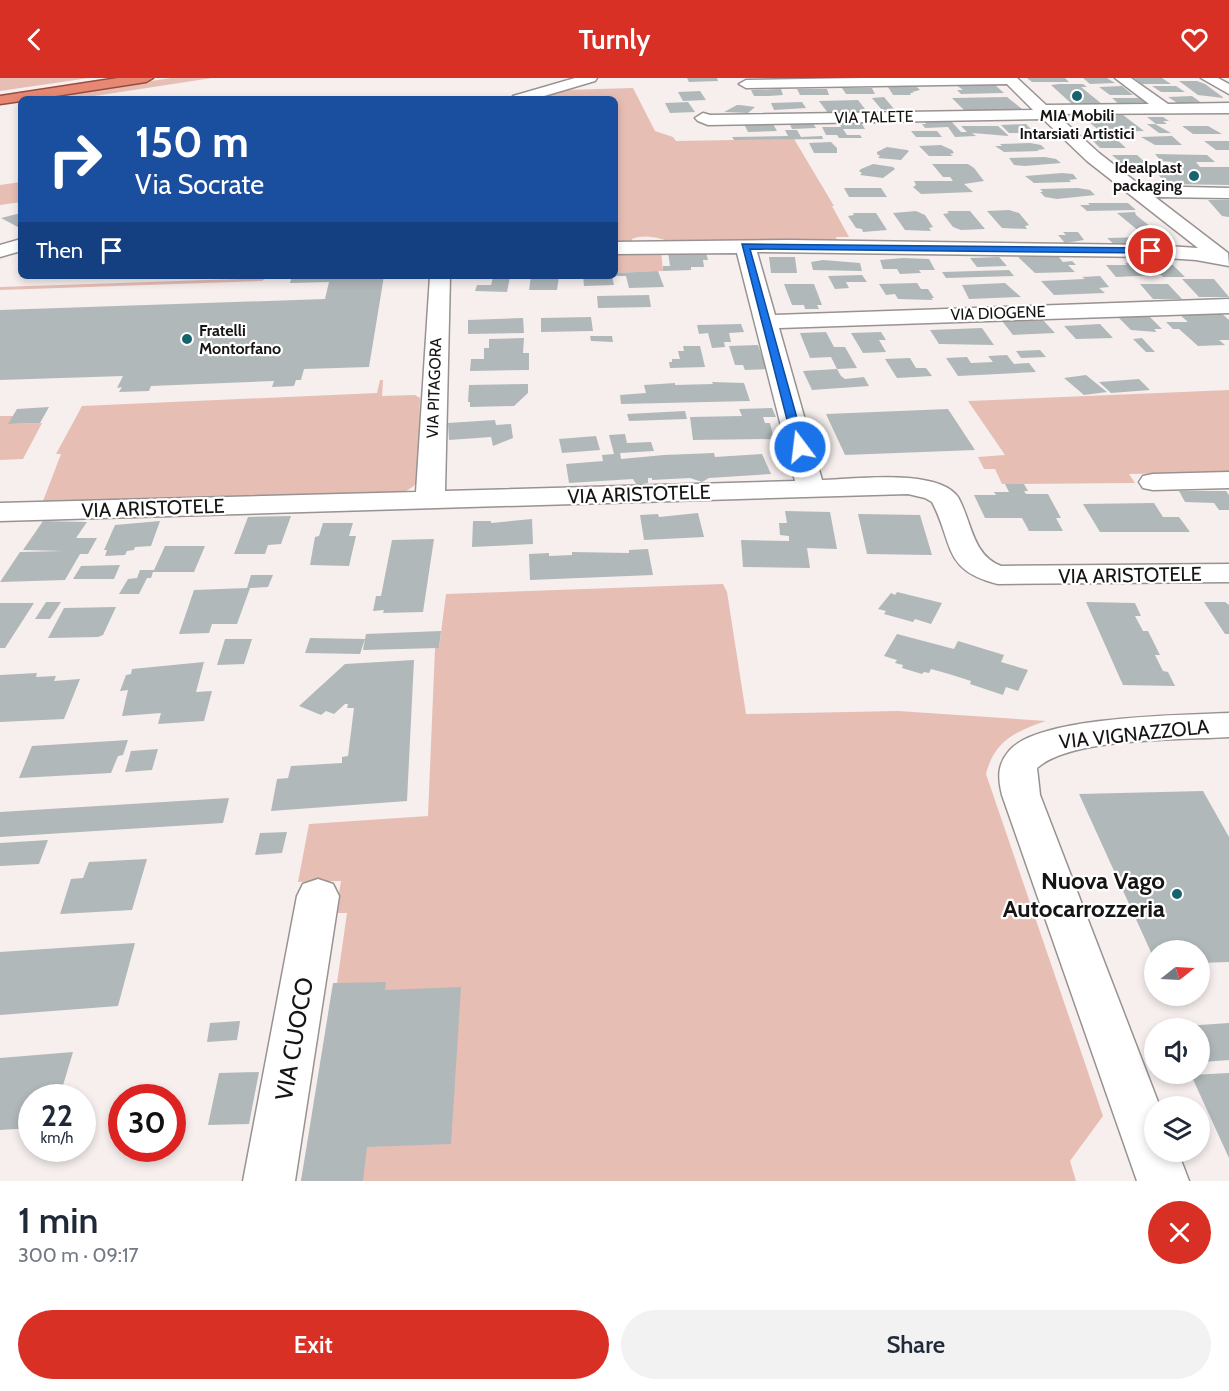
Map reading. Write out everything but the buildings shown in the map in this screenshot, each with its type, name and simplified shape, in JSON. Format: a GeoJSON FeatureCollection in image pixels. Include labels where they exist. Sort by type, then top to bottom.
{"type":"FeatureCollection","features":[{"type":"Feature","properties":{"kind":"highway"},"geometry":{"type":"LineString","coordinates":[[0,95],[111,78]]}},
{"type":"Feature","properties":{"kind":"highway"},"geometry":{"type":"LineString","coordinates":[[27,96],[146,78]]}},
{"type":"Feature","properties":{"kind":"highway"},"geometry":{"type":"LineString","coordinates":[[0,100],[18,97]]}},
{"type":"Feature","properties":{"kind":"street"},"geometry":{"type":"LineString","coordinates":[[528,96],[590,78]]}},
{"type":"Feature","properties":{"kind":"street"},"geometry":{"type":"LineString","coordinates":[[1122,78],[1165,109]]}},
{"type":"Feature","properties":{"kind":"street"},"geometry":{"type":"LineString","coordinates":[[1208,78],[1229,90]]}},
{"type":"Feature","properties":{"kind":"street"},"geometry":{"type":"LineString","coordinates":[[746,84],[1009,79],[1135,191],[1227,263]]}},
{"type":"Feature","properties":{"kind":"street","name":"VIA TALETE"},"geometry":{"type":"LineString","coordinates":[[703,118],[708,120],[1229,108]]}},
{"type":"Feature","properties":{"kind":"street"},"geometry":{"type":"LineString","coordinates":[[1190,109],[1210,121]]}},
{"type":"Feature","properties":{"kind":"street"},"geometry":{"type":"LineString","coordinates":[[1135,191],[1229,193]]}},
{"type":"Feature","properties":{"kind":"street"},"geometry":{"type":"LineString","coordinates":[[1151,251],[1193,245],[1200,240]]}},
{"type":"Feature","properties":{"kind":"street"},"geometry":{"type":"LineString","coordinates":[[0,251],[18,246]]}},
{"type":"Feature","properties":{"kind":"street"},"geometry":{"type":"LineString","coordinates":[[618,248],[745,246],[1151,251],[1196,254],[1227,263]]}},
{"type":"Feature","properties":{"kind":"street"},"geometry":{"type":"LineString","coordinates":[[745,246],[811,489]]}},
{"type":"Feature","properties":{"kind":"street","name":"VIA PITAGORA"},"geometry":{"type":"LineString","coordinates":[[430,501],[440,279]]}},
{"type":"Feature","properties":{"kind":"street","name":"VIA DIOGENE"},"geometry":{"type":"LineString","coordinates":[[766,322],[1229,306]]}},
{"type":"Feature","properties":{"kind":"street"},"geometry":{"type":"LineString","coordinates":[[1153,482],[1229,480]]}},
{"type":"Feature","properties":{"kind":"street","name":"VIA ARISTOTELE"},"geometry":{"type":"LineString","coordinates":[[0,512],[908,486],[934,491],[944,497],[972,563],[983,571],[998,575],[1229,573]]}},
{"type":"Feature","properties":{"kind":"street","name":"VIA VIGNAZZOLA"},"geometry":{"type":"LineString","coordinates":[[1163,1181],[1016,776],[1022,761],[1030,751],[1063,739],[1229,725]]}},
{"type":"Feature","properties":{"kind":"street","name":"VIA CUOCO"},"geometry":{"type":"LineString","coordinates":[[269,1181],[318,896]]}},
{"type":"Feature","properties":{"kind":"shaded area"},"geometry":{"type":"Polygon","coordinates":[[[0,78],[89,78],[0,91],[0,78]]]}},
{"type":"Feature","properties":{"kind":"shaded area"},"geometry":{"type":"Polygon","coordinates":[[[171,78],[212,78],[95,96],[53,96],[171,78]]]}},
{"type":"Feature","properties":{"kind":"shaded area"},"geometry":{"type":"Polygon","coordinates":[[[633,88],[655,131],[673,137],[676,141],[794,139],[834,206],[832,206],[849,237],[836,237],[837,244],[675,243],[654,237],[638,237],[632,239],[632,242],[618,244],[618,96],[540,96],[562,90],[633,88]]]}},
{"type":"Feature","properties":{"kind":"shaded area"},"geometry":{"type":"Polygon","coordinates":[[[18,182],[18,202],[0,205],[0,185],[18,182]]]}},
{"type":"Feature","properties":{"kind":"shaded area"},"geometry":{"type":"Polygon","coordinates":[[[661,250],[663,271],[618,273],[618,251],[661,250]]]}},
{"type":"Feature","properties":{"kind":"shaded area"},"geometry":{"type":"Polygon","coordinates":[[[264,279],[262,281],[0,290],[0,287],[264,279]]]}},
{"type":"Feature","properties":{"kind":"shaded area"},"geometry":{"type":"Polygon","coordinates":[[[380,380],[383,380],[382,396],[415,395],[420,398],[418,480],[404,492],[392,495],[45,503],[43,501],[61,454],[56,454],[82,406],[377,393],[380,380]]]}},
{"type":"Feature","properties":{"kind":"shaded area"},"geometry":{"type":"Polygon","coordinates":[[[1229,390],[1229,472],[1129,474],[1135,483],[1002,484],[995,469],[984,469],[978,457],[1005,455],[968,401],[1229,390]]]}},
{"type":"Feature","properties":{"kind":"shaded area"},"geometry":{"type":"Polygon","coordinates":[[[0,416],[13,416],[9,424],[42,423],[23,459],[0,460],[0,416]]]}},
{"type":"Feature","properties":{"kind":"shaded area"},"geometry":{"type":"Polygon","coordinates":[[[723,584],[727,592],[746,714],[898,711],[1046,721],[1016,733],[1001,745],[986,774],[1103,1116],[1070,1161],[1076,1181],[301,1181],[337,983],[347,913],[336,913],[341,881],[298,882],[309,824],[428,816],[435,648],[439,648],[446,594],[723,584]]]}},
{"type":"Feature","properties":{"kind":"place","name":"MIA Mobili Intarsiati Artistici"},"geometry":{"type":"Point","coordinates":[1077,96]}},
{"type":"Feature","properties":{"kind":"place","name":"Idealplast packaging"},"geometry":{"type":"Point","coordinates":[1194,176]}},
{"type":"Feature","properties":{"kind":"place","name":"Fratelli Montorfano"},"geometry":{"type":"Point","coordinates":[187,339]}},
{"type":"Feature","properties":{"kind":"place","name":"Nuova Vago Autocarrozzeria"},"geometry":{"type":"Point","coordinates":[1177,894]}},
{"type":"Feature","properties":{"kind":"route"},"geometry":{"type":"LineString","coordinates":[[800,447],[745,246],[1151,251]]}}]}
